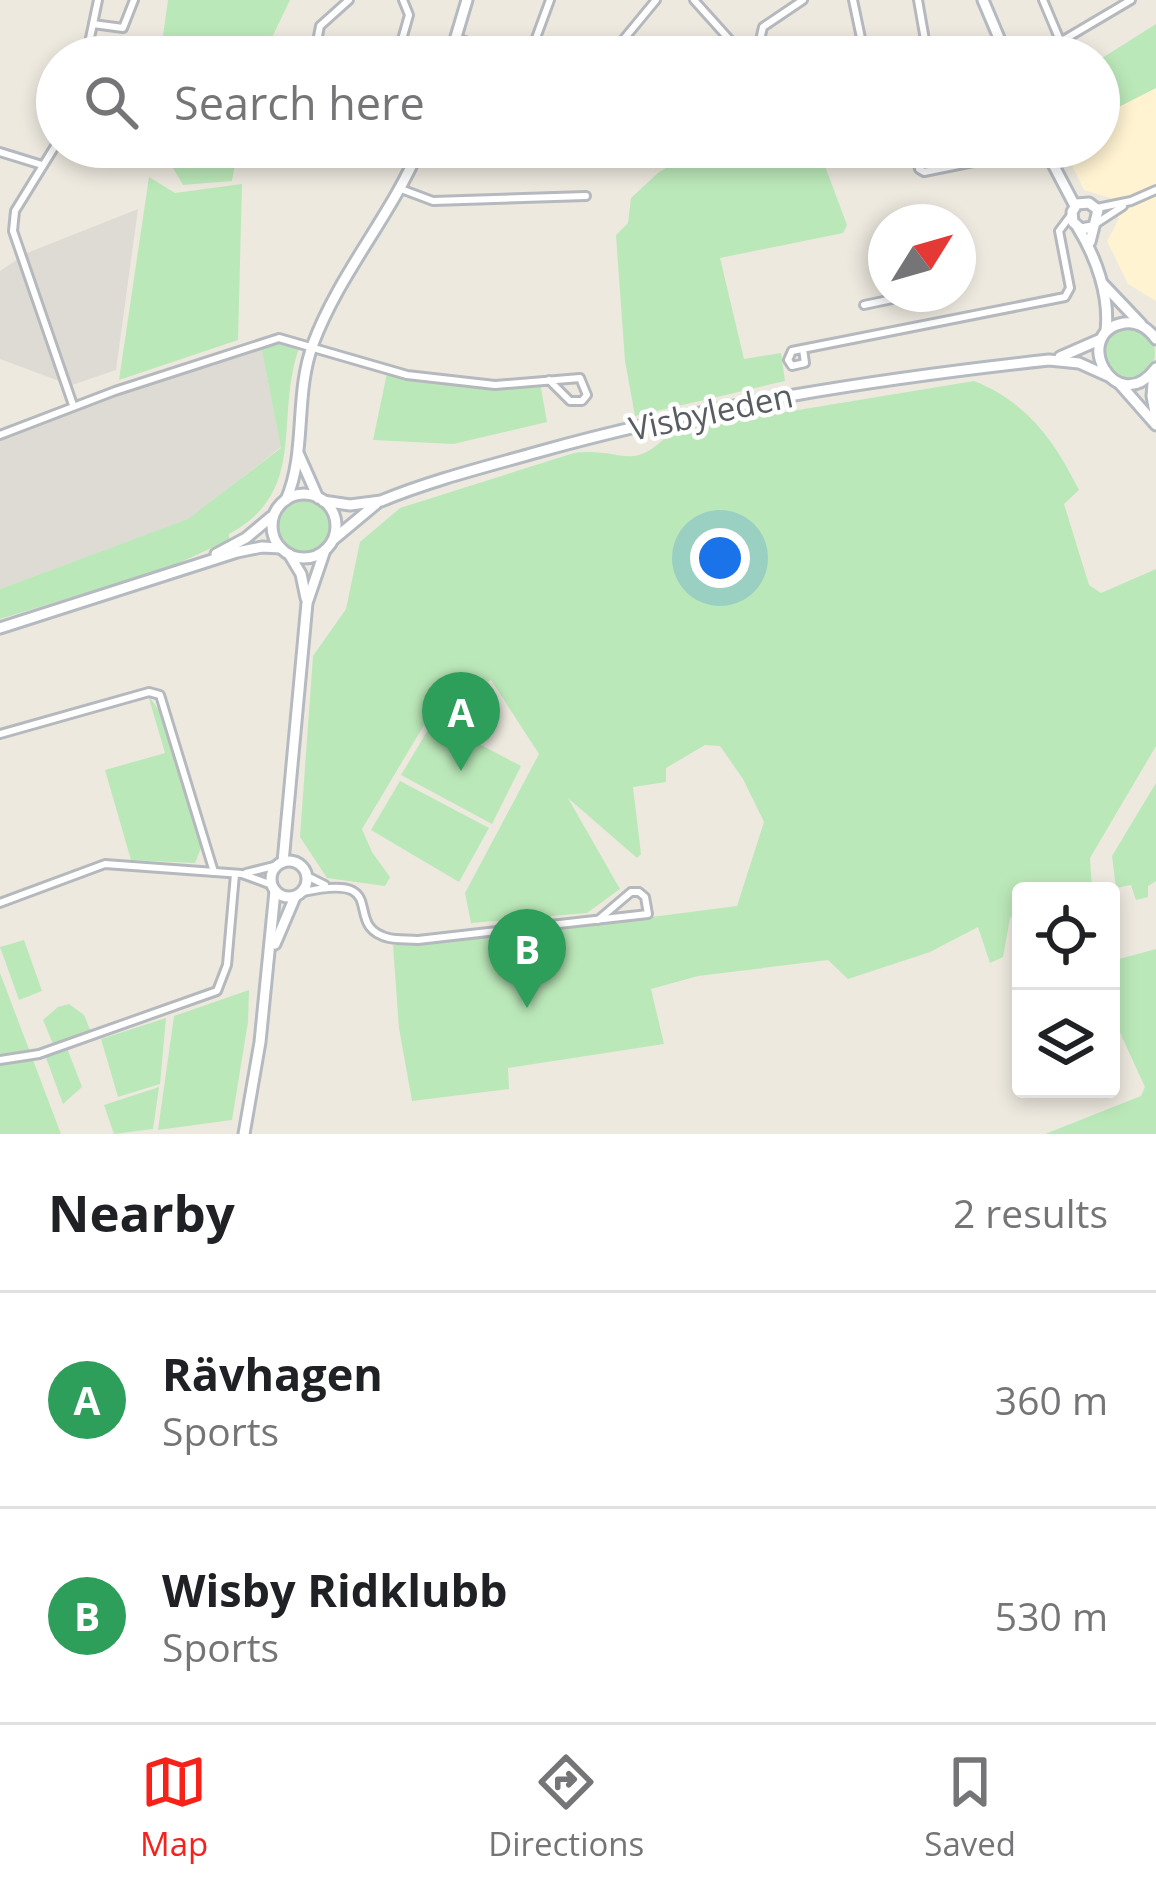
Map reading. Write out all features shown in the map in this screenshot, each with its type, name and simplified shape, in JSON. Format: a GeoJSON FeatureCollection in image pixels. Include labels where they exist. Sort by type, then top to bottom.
{"type":"FeatureCollection","features":[{"type":"Feature","properties":{"kind":"main road"},"geometry":{"type":"LineString","coordinates":[[456,36],[467,0]]}},
{"type":"Feature","properties":{"kind":"main road"},"geometry":{"type":"LineString","coordinates":[[983,0],[998,36]]}},
{"type":"Feature","properties":{"kind":"main road"},"geometry":{"type":"LineString","coordinates":[[197,564],[246,538],[286,500],[313,345],[410,168]]}},
{"type":"Feature","properties":{"kind":"main road"},"geometry":{"type":"LineString","coordinates":[[1054,168],[1080,214],[1100,280],[1106,308],[1099,357],[1108,376]]}},
{"type":"Feature","properties":{"kind":"main road"},"geometry":{"type":"LineString","coordinates":[[1080,214],[1094,225]]}},
{"type":"Feature","properties":{"kind":"main road"},"geometry":{"type":"LineString","coordinates":[[1080,214],[1094,225]]}},
{"type":"Feature","properties":{"kind":"main road"},"geometry":{"type":"LineString","coordinates":[[1090,248],[1094,225]]}},
{"type":"Feature","properties":{"kind":"main road"},"geometry":{"type":"LineString","coordinates":[[1100,280],[1115,302],[1151,333]]}},
{"type":"Feature","properties":{"kind":"main road","name":"Visbyleden"},"geometry":{"type":"LineString","coordinates":[[1049,361],[1078,352],[1122,324],[1151,333]]}},
{"type":"Feature","properties":{"kind":"main road","name":"Visbyleden"},"geometry":{"type":"LineString","coordinates":[[321,499],[350,506],[381,501],[506,460],[689,414],[874,381],[1049,361],[1079,363],[1119,382]]}},
{"type":"Feature","properties":{"kind":"main road"},"geometry":{"type":"LineString","coordinates":[[1119,382],[1139,382],[1155,369]]}},
{"type":"Feature","properties":{"kind":"main road"},"geometry":{"type":"LineString","coordinates":[[1155,369],[1156,422]]}},
{"type":"Feature","properties":{"kind":"main road"},"geometry":{"type":"LineString","coordinates":[[1119,382],[1156,422]]}},
{"type":"Feature","properties":{"kind":"main road"},"geometry":{"type":"LineString","coordinates":[[244,1134],[260,1042],[272,873],[281,864],[307,603],[335,519],[306,478],[297,450]]}},
{"type":"Feature","properties":{"kind":"main road"},"geometry":{"type":"LineString","coordinates":[[286,500],[304,494],[321,499]]}},
{"type":"Feature","properties":{"kind":"main road","name":"Visbyleden"},"geometry":{"type":"LineString","coordinates":[[328,545],[381,501]]}},
{"type":"Feature","properties":{"kind":"main road"},"geometry":{"type":"LineString","coordinates":[[275,513],[273,531],[301,574],[307,603]]}},
{"type":"Feature","properties":{"kind":"main road"},"geometry":{"type":"LineString","coordinates":[[0,628],[262,547],[305,558],[328,545]]}},
{"type":"Feature","properties":{"kind":"main road"},"geometry":{"type":"LineString","coordinates":[[269,961],[305,871],[285,810]]}},
{"type":"Feature","properties":{"kind":"main road"},"geometry":{"type":"LineString","coordinates":[[281,864],[305,871]]}},
{"type":"Feature","properties":{"kind":"main road"},"geometry":{"type":"LineString","coordinates":[[273,888],[283,897],[299,895]]}},
{"type":"Feature","properties":{"kind":"street"},"geometry":{"type":"LineString","coordinates":[[91,36],[98,0]]}},
{"type":"Feature","properties":{"kind":"street"},"geometry":{"type":"LineString","coordinates":[[93,25],[123,28],[134,0]]}},
{"type":"Feature","properties":{"kind":"street"},"geometry":{"type":"LineString","coordinates":[[318,36],[320,26],[349,0]]}},
{"type":"Feature","properties":{"kind":"street"},"geometry":{"type":"LineString","coordinates":[[403,36],[409,16],[404,0]]}},
{"type":"Feature","properties":{"kind":"street"},"geometry":{"type":"LineString","coordinates":[[537,36],[550,0]]}},
{"type":"Feature","properties":{"kind":"street"},"geometry":{"type":"LineString","coordinates":[[626,36],[656,0]]}},
{"type":"Feature","properties":{"kind":"street"},"geometry":{"type":"LineString","coordinates":[[694,0],[726,36]]}},
{"type":"Feature","properties":{"kind":"street"},"geometry":{"type":"LineString","coordinates":[[761,36],[763,27],[788,4],[802,0]]}},
{"type":"Feature","properties":{"kind":"street"},"geometry":{"type":"LineString","coordinates":[[853,0],[861,36]]}},
{"type":"Feature","properties":{"kind":"street"},"geometry":{"type":"LineString","coordinates":[[918,0],[924,36]]}},
{"type":"Feature","properties":{"kind":"street"},"geometry":{"type":"LineString","coordinates":[[1043,0],[1058,36]]}},
{"type":"Feature","properties":{"kind":"street"},"geometry":{"type":"LineString","coordinates":[[1069,36],[1131,0]]}},
{"type":"Feature","properties":{"kind":"street"},"geometry":{"type":"LineString","coordinates":[[0,152],[36,164]]}},
{"type":"Feature","properties":{"kind":"street"},"geometry":{"type":"LineString","coordinates":[[42,168],[15,211],[13,231],[74,406]]}},
{"type":"Feature","properties":{"kind":"street"},"geometry":{"type":"LineString","coordinates":[[401,188],[433,201],[586,196]]}},
{"type":"Feature","properties":{"kind":"street"},"geometry":{"type":"LineString","coordinates":[[1094,225],[1156,190]]}},
{"type":"Feature","properties":{"kind":"street"},"geometry":{"type":"LineString","coordinates":[[803,349],[1065,297],[1070,288],[1060,228],[1080,214],[1131,201]]}},
{"type":"Feature","properties":{"kind":"street"},"geometry":{"type":"LineString","coordinates":[[864,305],[868,304]]}},
{"type":"Feature","properties":{"kind":"street"},"geometry":{"type":"LineString","coordinates":[[0,435],[269,339],[289,338],[407,375],[495,385],[549,380],[580,378],[586,395],[570,401],[549,380]]}},
{"type":"Feature","properties":{"kind":"street"},"geometry":{"type":"LineString","coordinates":[[0,734],[149,692],[160,695],[214,872]]}},
{"type":"Feature","properties":{"kind":"street"},"geometry":{"type":"LineString","coordinates":[[0,903],[105,864],[238,874],[273,888]]}},
{"type":"Feature","properties":{"kind":"street"},"geometry":{"type":"LineString","coordinates":[[238,874],[281,864]]}},
{"type":"Feature","properties":{"kind":"street"},"geometry":{"type":"LineString","coordinates":[[305,871],[328,886],[355,890],[370,926],[390,939],[474,936],[648,914],[645,897],[632,892],[598,920]]}},
{"type":"Feature","properties":{"kind":"street"},"geometry":{"type":"LineString","coordinates":[[0,1060],[39,1054],[217,992],[227,965],[238,874]]}},
{"type":"Feature","properties":{"kind":"street"},"geometry":{"type":"LineString","coordinates":[[299,895],[328,886]]}},
{"type":"Feature","properties":{"kind":"shaded area"},"geometry":{"type":"Polygon","coordinates":[[[1156,88],[1156,301],[1128,284],[1107,241],[1119,219],[1110,198],[1084,190],[1073,168],[1120,168],[1120,106],[1156,88]]]}},
{"type":"Feature","properties":{"kind":"shaded area"},"geometry":{"type":"Polygon","coordinates":[[[138,209],[116,370],[72,385],[70,379],[62,382],[0,359],[0,271],[27,253],[138,209]]]}},
{"type":"Feature","properties":{"kind":"shaded area"},"geometry":{"type":"Polygon","coordinates":[[[261,346],[281,447],[189,519],[0,589],[0,438],[153,380],[261,346]]]}},
{"type":"Feature","properties":{"kind":"green space"},"geometry":{"type":"Polygon","coordinates":[[[168,0],[290,0],[273,36],[163,36],[168,0]]]}},
{"type":"Feature","properties":{"kind":"green space"},"geometry":{"type":"Polygon","coordinates":[[[1156,24],[1156,88],[1120,106],[1120,47],[1156,24]]]}},
{"type":"Feature","properties":{"kind":"green space"},"geometry":{"type":"Polygon","coordinates":[[[173,168],[234,168],[232,181],[183,185],[173,168]]]}},
{"type":"Feature","properties":{"kind":"green space"},"geometry":{"type":"Polygon","coordinates":[[[666,168],[826,168],[847,225],[843,233],[720,258],[744,359],[781,353],[785,381],[635,416],[625,361],[616,235],[628,223],[631,198],[666,168]]]}},
{"type":"Feature","properties":{"kind":"green space"},"geometry":{"type":"Polygon","coordinates":[[[149,177],[175,193],[242,184],[238,340],[119,380],[149,177]]]}},
{"type":"Feature","properties":{"kind":"green space"},"geometry":{"type":"Polygon","coordinates":[[[1129,327],[1148,334],[1155,353],[1148,372],[1129,379],[1110,372],[1103,353],[1110,334],[1129,327]]]}},
{"type":"Feature","properties":{"kind":"green space"},"geometry":{"type":"Polygon","coordinates":[[[285,341],[299,348],[285,452],[270,497],[254,517],[229,534],[229,540],[168,568],[0,619],[0,589],[188,519],[281,448],[261,346],[285,341]]]}},
{"type":"Feature","properties":{"kind":"green space"},"geometry":{"type":"Polygon","coordinates":[[[387,373],[497,387],[540,383],[547,422],[453,444],[373,440],[387,373]]]}},
{"type":"Feature","properties":{"kind":"green space"},"geometry":{"type":"Polygon","coordinates":[[[974,381],[1009,400],[1049,439],[1079,490],[1064,504],[1089,585],[1101,593],[1156,569],[1156,746],[1090,858],[1091,882],[1012,882],[1012,916],[1003,957],[990,963],[978,927],[930,952],[848,979],[828,960],[698,976],[651,989],[664,1044],[508,1068],[509,1089],[412,1101],[399,1028],[393,945],[737,906],[764,822],[720,746],[705,745],[666,768],[666,782],[633,787],[641,854],[637,858],[568,798],[620,889],[587,913],[471,923],[465,893],[539,754],[491,680],[457,704],[430,715],[362,829],[390,877],[385,886],[327,878],[300,837],[313,656],[346,609],[360,542],[400,508],[574,453],[636,456],[672,431],[974,381]]]}},
{"type":"Feature","properties":{"kind":"green space"},"geometry":{"type":"Polygon","coordinates":[[[304,499],[323,507],[331,526],[323,545],[304,553],[285,545],[277,526],[285,507],[304,499]]]}},
{"type":"Feature","properties":{"kind":"green space"},"geometry":{"type":"Polygon","coordinates":[[[148,695],[166,720],[201,848],[195,863],[131,860],[105,770],[165,753],[148,695]]]}},
{"type":"Feature","properties":{"kind":"green space"},"geometry":{"type":"Polygon","coordinates":[[[434,720],[521,766],[492,824],[401,775],[434,720]]]}},
{"type":"Feature","properties":{"kind":"green space"},"geometry":{"type":"Polygon","coordinates":[[[400,781],[489,828],[459,882],[371,830],[400,781]]]}},
{"type":"Feature","properties":{"kind":"green space"},"geometry":{"type":"Polygon","coordinates":[[[1156,783],[1156,881],[1148,886],[1148,897],[1136,900],[1131,885],[1120,887],[1115,882],[1112,856],[1156,783]]]}},
{"type":"Feature","properties":{"kind":"green space"},"geometry":{"type":"Polygon","coordinates":[[[24,940],[42,991],[19,1000],[0,947],[24,940]]]}},
{"type":"Feature","properties":{"kind":"green space"},"geometry":{"type":"Polygon","coordinates":[[[1156,949],[1156,1134],[1045,1134],[1141,1096],[1145,1087],[1120,1033],[1120,959],[1156,949]]]}},
{"type":"Feature","properties":{"kind":"green space"},"geometry":{"type":"Polygon","coordinates":[[[0,973],[61,1134],[0,1134],[0,973]]]}},
{"type":"Feature","properties":{"kind":"green space"},"geometry":{"type":"Polygon","coordinates":[[[249,990],[232,1120],[158,1130],[174,1016],[249,990]]]}},
{"type":"Feature","properties":{"kind":"green space"},"geometry":{"type":"Polygon","coordinates":[[[69,1004],[84,1015],[91,1032],[53,1044],[43,1020],[69,1004]]]}},
{"type":"Feature","properties":{"kind":"green space"},"geometry":{"type":"Polygon","coordinates":[[[166,1018],[160,1084],[118,1097],[101,1039],[166,1018]]]}},
{"type":"Feature","properties":{"kind":"green space"},"geometry":{"type":"Polygon","coordinates":[[[67,1048],[82,1087],[63,1104],[45,1055],[67,1048]]]}},
{"type":"Feature","properties":{"kind":"green space"},"geometry":{"type":"Polygon","coordinates":[[[159,1087],[153,1129],[114,1134],[104,1105],[159,1087]]]}},
{"type":"Feature","properties":{"kind":"place","name":"Rävhagen"},"geometry":{"type":"Point","coordinates":[461,771]}},
{"type":"Feature","properties":{"kind":"place","name":"Wisby Ridklubb"},"geometry":{"type":"Point","coordinates":[527,1008]}}]}
